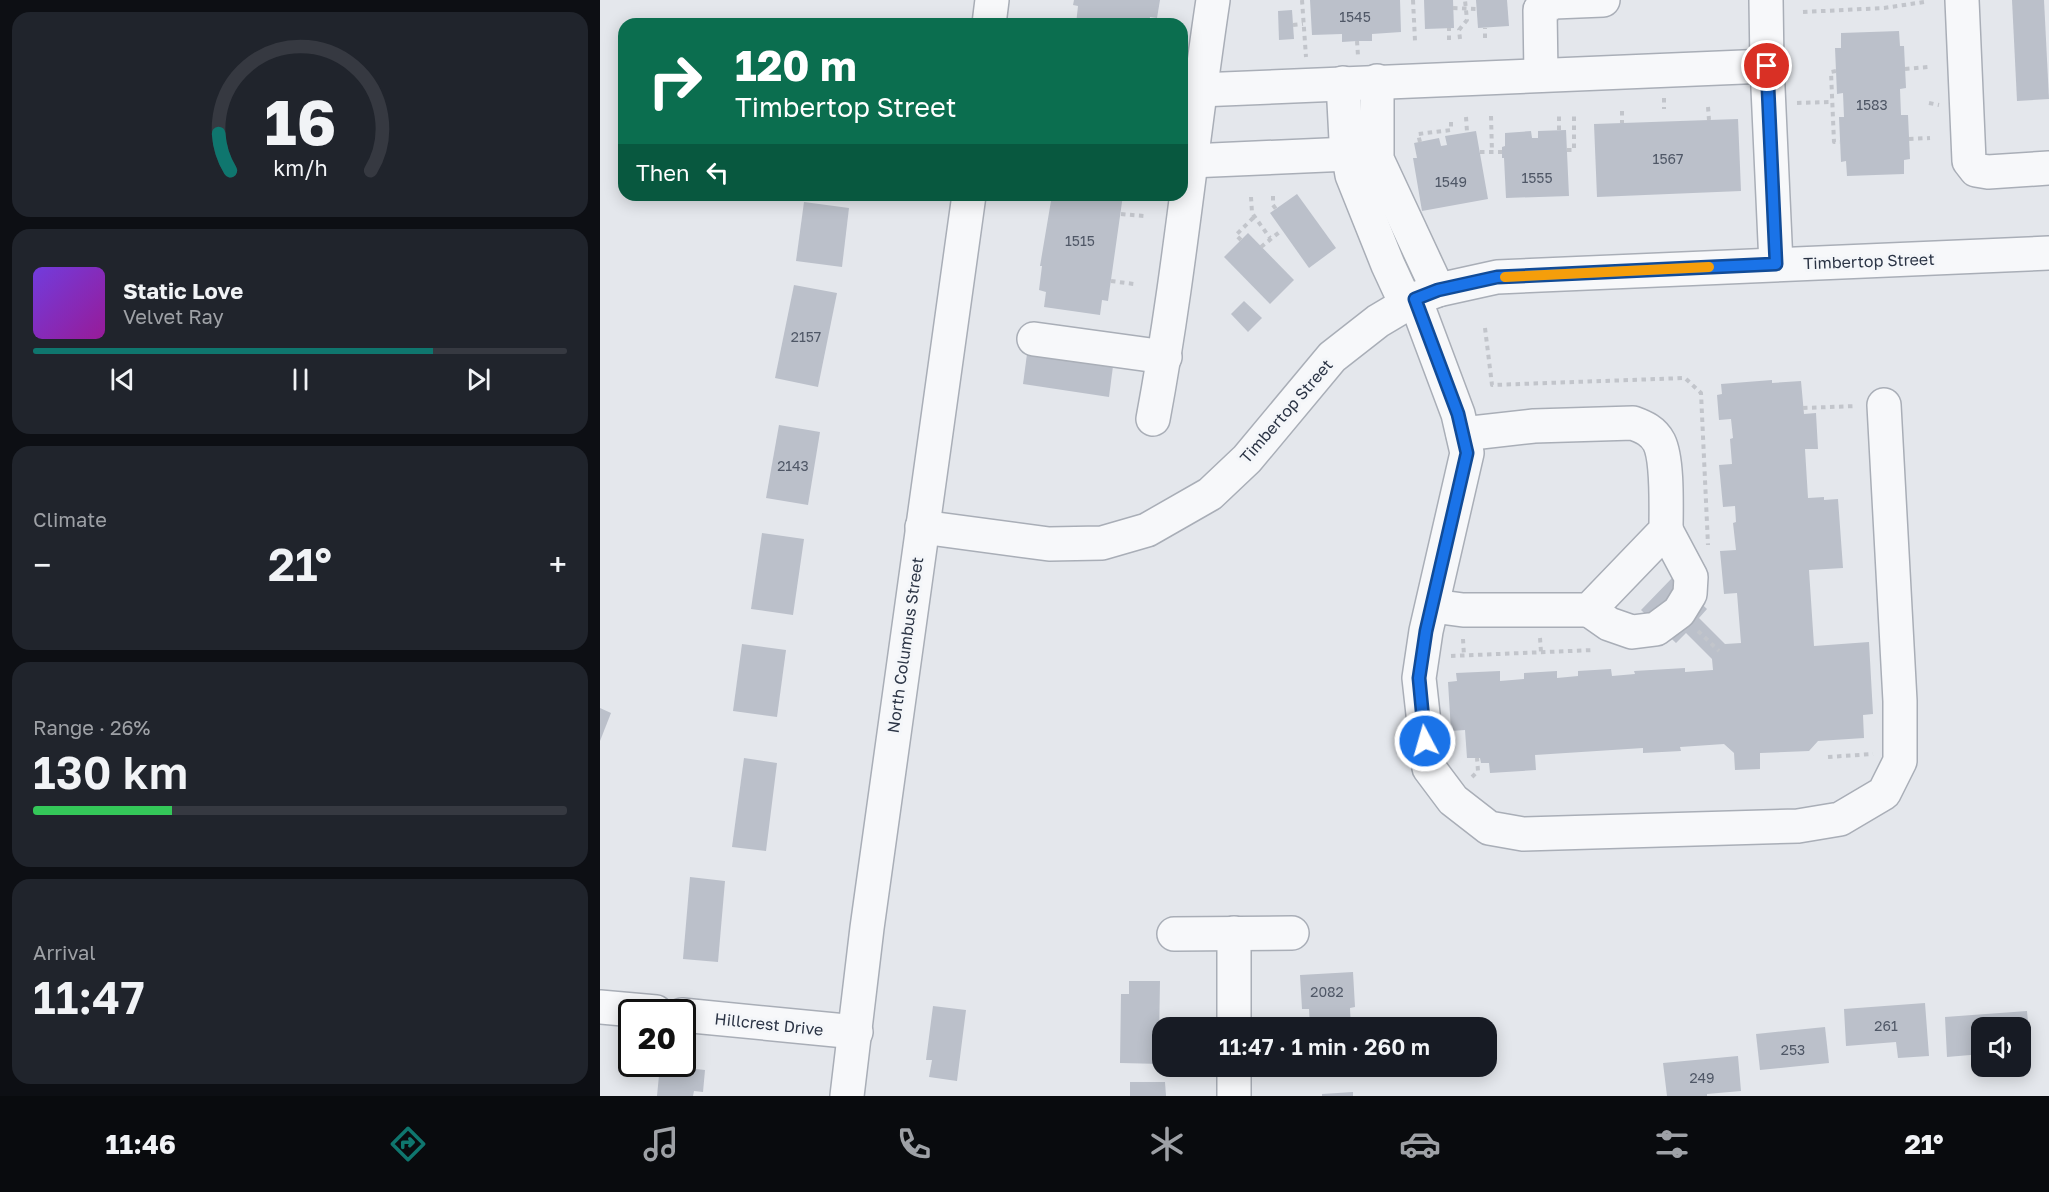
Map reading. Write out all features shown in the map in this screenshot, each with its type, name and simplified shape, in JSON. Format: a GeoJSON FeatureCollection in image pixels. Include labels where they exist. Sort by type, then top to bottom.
{"type":"FeatureCollection","features":[{"type":"Feature","properties":{"kind":"street"},"geometry":{"type":"LineString","coordinates":[[990,18],[992,0]]}},
{"type":"Feature","properties":{"kind":"street"},"geometry":{"type":"LineString","coordinates":[[1188,177],[1213,0]]}},
{"type":"Feature","properties":{"kind":"street"},"geometry":{"type":"LineString","coordinates":[[1541,75],[1540,10],[1554,2],[1603,0]]}},
{"type":"Feature","properties":{"kind":"street"},"geometry":{"type":"LineString","coordinates":[[1766,0],[1776,264]]}},
{"type":"Feature","properties":{"kind":"street"},"geometry":{"type":"LineString","coordinates":[[1962,0],[1968,160],[1976,170],[1988,172],[2049,168]]}},
{"type":"Feature","properties":{"kind":"street"},"geometry":{"type":"LineString","coordinates":[[1199,90],[1767,66]]}},
{"type":"Feature","properties":{"kind":"street"},"geometry":{"type":"LineString","coordinates":[[1362,150],[1377,81]]}},
{"type":"Feature","properties":{"kind":"street"},"geometry":{"type":"LineString","coordinates":[[1343,83],[1346,140],[1377,159],[1458,414],[1467,453],[1432,606],[1419,678],[1429,768],[1453,800],[1489,828],[1523,834],[1798,826],[1840,819],[1884,793],[1900,761],[1900,701],[1884,405]]}},
{"type":"Feature","properties":{"kind":"street"},"geometry":{"type":"LineString","coordinates":[[1190,161],[1362,150]]}},
{"type":"Feature","properties":{"kind":"street","name":"North Columbus Street"},"geometry":{"type":"LineString","coordinates":[[847,1096],[868,916],[968,201]]}},
{"type":"Feature","properties":{"kind":"street"},"geometry":{"type":"LineString","coordinates":[[1154,419],[1165,357],[1185,201]]}},
{"type":"Feature","properties":{"kind":"street","name":"Timbertop Street"},"geometry":{"type":"LineString","coordinates":[[922,527],[1049,544],[1102,543],[1148,530],[1210,494],[1247,459],[1332,357],[1378,321],[1420,297],[1497,277],[2049,253]]}},
{"type":"Feature","properties":{"kind":"street"},"geometry":{"type":"LineString","coordinates":[[1034,339],[1165,357]]}},
{"type":"Feature","properties":{"kind":"street"},"geometry":{"type":"LineString","coordinates":[[1432,606],[1463,610],[1589,610],[1609,624],[1632,632],[1656,629],[1678,612],[1690,594],[1691,577],[1666,530],[1664,458],[1658,441],[1648,429],[1633,423],[1622,423],[1534,426],[1463,434]]}},
{"type":"Feature","properties":{"kind":"street"},"geometry":{"type":"LineString","coordinates":[[1589,610],[1666,530]]}},
{"type":"Feature","properties":{"kind":"street"},"geometry":{"type":"LineString","coordinates":[[1234,933],[1234,1017]]}},
{"type":"Feature","properties":{"kind":"street"},"geometry":{"type":"LineString","coordinates":[[1174,934],[1292,933]]}},
{"type":"Feature","properties":{"kind":"street"},"geometry":{"type":"LineString","coordinates":[[600,1007],[618,1009]]}},
{"type":"Feature","properties":{"kind":"street","name":"Hillcrest Drive"},"geometry":{"type":"LineString","coordinates":[[696,1016],[856,1032]]}},
{"type":"Feature","properties":{"kind":"street"},"geometry":{"type":"LineString","coordinates":[[1233,1096],[1234,1077]]}},
{"type":"Feature","properties":{"kind":"path"},"geometry":{"type":"LineString","coordinates":[[1302,0],[1308,84]]}},
{"type":"Feature","properties":{"kind":"path"},"geometry":{"type":"LineString","coordinates":[[1413,0],[1415,41]]}},
{"type":"Feature","properties":{"kind":"path"},"geometry":{"type":"LineString","coordinates":[[1460,39],[1460,30],[1467,20],[1465,0]]}},
{"type":"Feature","properties":{"kind":"path"},"geometry":{"type":"LineString","coordinates":[[1803,12],[1884,8],[1924,2]]}},
{"type":"Feature","properties":{"kind":"path"},"geometry":{"type":"LineString","coordinates":[[1453,8],[1477,9]]}},
{"type":"Feature","properties":{"kind":"path"},"geometry":{"type":"LineString","coordinates":[[1293,25],[1303,24]]}},
{"type":"Feature","properties":{"kind":"path"},"geometry":{"type":"LineString","coordinates":[[1449,28],[1449,40]]}},
{"type":"Feature","properties":{"kind":"path"},"geometry":{"type":"LineString","coordinates":[[1485,28],[1485,38]]}},
{"type":"Feature","properties":{"kind":"path"},"geometry":{"type":"LineString","coordinates":[[1905,69],[1928,68]]}},
{"type":"Feature","properties":{"kind":"path"},"geometry":{"type":"LineString","coordinates":[[1836,71],[1831,72],[1834,142],[1840,142]]}},
{"type":"Feature","properties":{"kind":"path"},"geometry":{"type":"LineString","coordinates":[[1795,103],[1832,102]]}},
{"type":"Feature","properties":{"kind":"path"},"geometry":{"type":"LineString","coordinates":[[1708,107],[1709,120]]}},
{"type":"Feature","properties":{"kind":"path"},"geometry":{"type":"LineString","coordinates":[[1622,111],[1622,123]]}},
{"type":"Feature","properties":{"kind":"path"},"geometry":{"type":"LineString","coordinates":[[1567,150],[1574,150],[1574,113]]}},
{"type":"Feature","properties":{"kind":"path"},"geometry":{"type":"LineString","coordinates":[[1559,114],[1559,130]]}},
{"type":"Feature","properties":{"kind":"path"},"geometry":{"type":"LineString","coordinates":[[1491,116],[1492,152]]}},
{"type":"Feature","properties":{"kind":"path"},"geometry":{"type":"LineString","coordinates":[[1466,117],[1467,132]]}},
{"type":"Feature","properties":{"kind":"path"},"geometry":{"type":"LineString","coordinates":[[1420,142],[1418,134],[1451,130],[1451,118]]}},
{"type":"Feature","properties":{"kind":"path"},"geometry":{"type":"LineString","coordinates":[[1909,138],[1930,138]]}},
{"type":"Feature","properties":{"kind":"path"},"geometry":{"type":"LineString","coordinates":[[1480,152],[1502,152]]}},
{"type":"Feature","properties":{"kind":"path"},"geometry":{"type":"LineString","coordinates":[[1273,196],[1276,209]]}},
{"type":"Feature","properties":{"kind":"path"},"geometry":{"type":"LineString","coordinates":[[1251,197],[1252,213],[1270,238]]}},
{"type":"Feature","properties":{"kind":"path"},"geometry":{"type":"LineString","coordinates":[[1121,214],[1144,216]]}},
{"type":"Feature","properties":{"kind":"path"},"geometry":{"type":"LineString","coordinates":[[1241,240],[1236,235],[1254,217]]}},
{"type":"Feature","properties":{"kind":"path"},"geometry":{"type":"LineString","coordinates":[[1261,247],[1282,230]]}},
{"type":"Feature","properties":{"kind":"path"},"geometry":{"type":"LineString","coordinates":[[1111,280],[1134,284]]}},
{"type":"Feature","properties":{"kind":"path"},"geometry":{"type":"LineString","coordinates":[[1485,328],[1492,385],[1685,378],[1701,393],[1708,548]]}},
{"type":"Feature","properties":{"kind":"path"},"geometry":{"type":"LineString","coordinates":[[1803,408],[1884,405]]}},
{"type":"Feature","properties":{"kind":"path"},"geometry":{"type":"LineString","coordinates":[[1447,656],[1599,650]]}},
{"type":"Feature","properties":{"kind":"path"},"geometry":{"type":"LineString","coordinates":[[1466,784],[1478,771],[1477,758]]}},
{"type":"Feature","properties":{"kind":"building"},"geometry":{"type":"Polygon","coordinates":[[[1074,0],[1160,0],[1157,18],[1077,18],[1078,6],[1073,5],[1074,0]]]}},
{"type":"Feature","properties":{"kind":"building"},"geometry":{"type":"Polygon","coordinates":[[[1310,0],[1400,0],[1401,32],[1372,34],[1372,41],[1342,42],[1342,34],[1312,35],[1310,0]]]}},
{"type":"Feature","properties":{"kind":"building"},"geometry":{"type":"Polygon","coordinates":[[[1424,0],[1453,0],[1454,28],[1425,29],[1424,0]]]}},
{"type":"Feature","properties":{"kind":"building"},"geometry":{"type":"Polygon","coordinates":[[[1476,0],[1507,0],[1509,26],[1478,28],[1476,0]]]}},
{"type":"Feature","properties":{"kind":"building"},"geometry":{"type":"Polygon","coordinates":[[[2012,0],[2044,0],[2049,99],[2017,101],[2012,0]]]}},
{"type":"Feature","properties":{"kind":"building"},"geometry":{"type":"Polygon","coordinates":[[[1292,10],[1294,39],[1279,40],[1278,11],[1292,10]]]}},
{"type":"Feature","properties":{"kind":"building"},"geometry":{"type":"Polygon","coordinates":[[[1899,31],[1900,46],[1904,46],[1906,88],[1900,89],[1901,115],[1908,115],[1910,159],[1904,160],[1904,174],[1847,176],[1846,161],[1841,162],[1839,117],[1844,117],[1843,93],[1837,94],[1835,48],[1841,48],[1841,33],[1899,31]]]}},
{"type":"Feature","properties":{"kind":"building"},"geometry":{"type":"Polygon","coordinates":[[[1738,119],[1741,191],[1597,197],[1594,124],[1738,119]]]}},
{"type":"Feature","properties":{"kind":"building"},"geometry":{"type":"Polygon","coordinates":[[[1566,130],[1569,196],[1506,198],[1504,158],[1502,158],[1505,133],[1531,131],[1532,138],[1538,138],[1538,131],[1566,130]]]}},
{"type":"Feature","properties":{"kind":"building"},"geometry":{"type":"Polygon","coordinates":[[[1476,131],[1488,199],[1422,211],[1413,158],[1417,158],[1414,143],[1439,138],[1441,146],[1447,145],[1445,136],[1476,131]]]}},
{"type":"Feature","properties":{"kind":"building"},"geometry":{"type":"Polygon","coordinates":[[[1297,194],[1336,248],[1309,268],[1270,213],[1297,194]]]}},
{"type":"Feature","properties":{"kind":"building"},"geometry":{"type":"Polygon","coordinates":[[[1051,201],[1122,201],[1108,301],[1102,300],[1100,315],[1044,307],[1046,292],[1039,290],[1042,266],[1040,266],[1051,201]]]}},
{"type":"Feature","properties":{"kind":"building"},"geometry":{"type":"Polygon","coordinates":[[[804,202],[849,208],[842,267],[796,261],[804,202]]]}},
{"type":"Feature","properties":{"kind":"building"},"geometry":{"type":"Polygon","coordinates":[[[1248,233],[1294,280],[1270,304],[1224,257],[1248,233]]]}},
{"type":"Feature","properties":{"kind":"building"},"geometry":{"type":"Polygon","coordinates":[[[794,285],[837,293],[818,387],[775,378],[794,285]]]}},
{"type":"Feature","properties":{"kind":"building"},"geometry":{"type":"Polygon","coordinates":[[[1244,301],[1262,318],[1248,332],[1231,314],[1244,301]]]}},
{"type":"Feature","properties":{"kind":"building"},"geometry":{"type":"Polygon","coordinates":[[[1027,354],[1113,366],[1109,397],[1023,384],[1027,354]]]}},
{"type":"Feature","properties":{"kind":"building"},"geometry":{"type":"Polygon","coordinates":[[[1772,380],[1772,383],[1801,381],[1804,414],[1816,413],[1818,449],[1805,449],[1808,498],[1838,499],[1843,568],[1809,570],[1814,646],[1869,642],[1873,714],[1863,715],[1864,738],[1818,741],[1809,751],[1760,753],[1760,769],[1735,770],[1734,753],[1724,744],[1680,747],[1681,751],[1643,753],[1643,748],[1535,755],[1536,770],[1490,773],[1489,763],[1481,763],[1480,758],[1467,758],[1465,730],[1451,731],[1448,682],[1457,681],[1456,673],[1500,671],[1500,681],[1524,679],[1524,673],[1557,671],[1557,678],[1578,676],[1578,671],[1611,669],[1612,676],[1635,674],[1634,671],[1685,668],[1685,672],[1713,670],[1712,659],[1686,633],[1676,643],[1641,610],[1673,577],[1707,609],[1699,618],[1725,644],[1741,643],[1737,593],[1724,594],[1720,551],[1736,550],[1733,523],[1736,522],[1735,506],[1723,507],[1719,465],[1732,464],[1730,439],[1733,438],[1731,419],[1719,420],[1717,395],[1722,394],[1721,384],[1772,380]]]}},
{"type":"Feature","properties":{"kind":"building"},"geometry":{"type":"Polygon","coordinates":[[[779,425],[820,432],[808,505],[766,498],[779,425]]]}},
{"type":"Feature","properties":{"kind":"building"},"geometry":{"type":"Polygon","coordinates":[[[762,533],[804,539],[793,615],[751,609],[762,533]]]}},
{"type":"Feature","properties":{"kind":"building"},"geometry":{"type":"Polygon","coordinates":[[[742,644],[786,650],[777,717],[733,711],[742,644]]]}},
{"type":"Feature","properties":{"kind":"building"},"geometry":{"type":"Polygon","coordinates":[[[600,708],[611,713],[600,741],[600,708]]]}},
{"type":"Feature","properties":{"kind":"building"},"geometry":{"type":"Polygon","coordinates":[[[744,758],[777,763],[766,851],[732,847],[744,758]]]}},
{"type":"Feature","properties":{"kind":"building"},"geometry":{"type":"Polygon","coordinates":[[[690,877],[725,881],[718,962],[683,959],[690,877]]]}},
{"type":"Feature","properties":{"kind":"building"},"geometry":{"type":"Polygon","coordinates":[[[1353,972],[1355,1007],[1350,1008],[1350,1017],[1309,1017],[1309,1009],[1302,1009],[1300,975],[1353,972]]]}},
{"type":"Feature","properties":{"kind":"building"},"geometry":{"type":"Polygon","coordinates":[[[1129,981],[1160,981],[1159,1017],[1152,1017],[1152,1064],[1120,1063],[1121,994],[1129,994],[1129,981]]]}},
{"type":"Feature","properties":{"kind":"building"},"geometry":{"type":"Polygon","coordinates":[[[1925,1003],[1929,1056],[1898,1058],[1896,1042],[1846,1046],[1844,1009],[1925,1003]]]}},
{"type":"Feature","properties":{"kind":"building"},"geometry":{"type":"Polygon","coordinates":[[[933,1006],[966,1010],[957,1081],[929,1077],[932,1060],[926,1060],[933,1006]]]}},
{"type":"Feature","properties":{"kind":"building"},"geometry":{"type":"Polygon","coordinates":[[[2027,1011],[2028,1017],[1971,1017],[1971,1055],[1947,1057],[1945,1017],[2027,1011]]]}},
{"type":"Feature","properties":{"kind":"building"},"geometry":{"type":"Polygon","coordinates":[[[1825,1027],[1829,1063],[1760,1070],[1756,1034],[1825,1027]]]}},
{"type":"Feature","properties":{"kind":"building"},"geometry":{"type":"Polygon","coordinates":[[[1738,1056],[1741,1091],[1707,1094],[1707,1096],[1667,1096],[1663,1063],[1738,1056]]]}},
{"type":"Feature","properties":{"kind":"building"},"geometry":{"type":"Polygon","coordinates":[[[696,1069],[705,1070],[703,1092],[694,1091],[693,1096],[657,1096],[659,1077],[696,1077],[696,1069]]]}},
{"type":"Feature","properties":{"kind":"building"},"geometry":{"type":"Polygon","coordinates":[[[1130,1082],[1165,1082],[1166,1096],[1130,1096],[1130,1082]]]}},
{"type":"Feature","properties":{"kind":"building"},"geometry":{"type":"Polygon","coordinates":[[[1353,1092],[1353,1096],[1322,1096],[1322,1094],[1353,1092]]]}},
{"type":"Feature","properties":{"kind":"slow traffic"},"geometry":{"type":"LineString","coordinates":[[1505,277],[1709,267]]}},
{"type":"Feature","properties":{"kind":"route"},"geometry":{"type":"LineString","coordinates":[[1425,741],[1419,678],[1426,631],[1467,453],[1458,414],[1415,299],[1438,290],[1497,277],[1776,264],[1767,66]]}}]}
